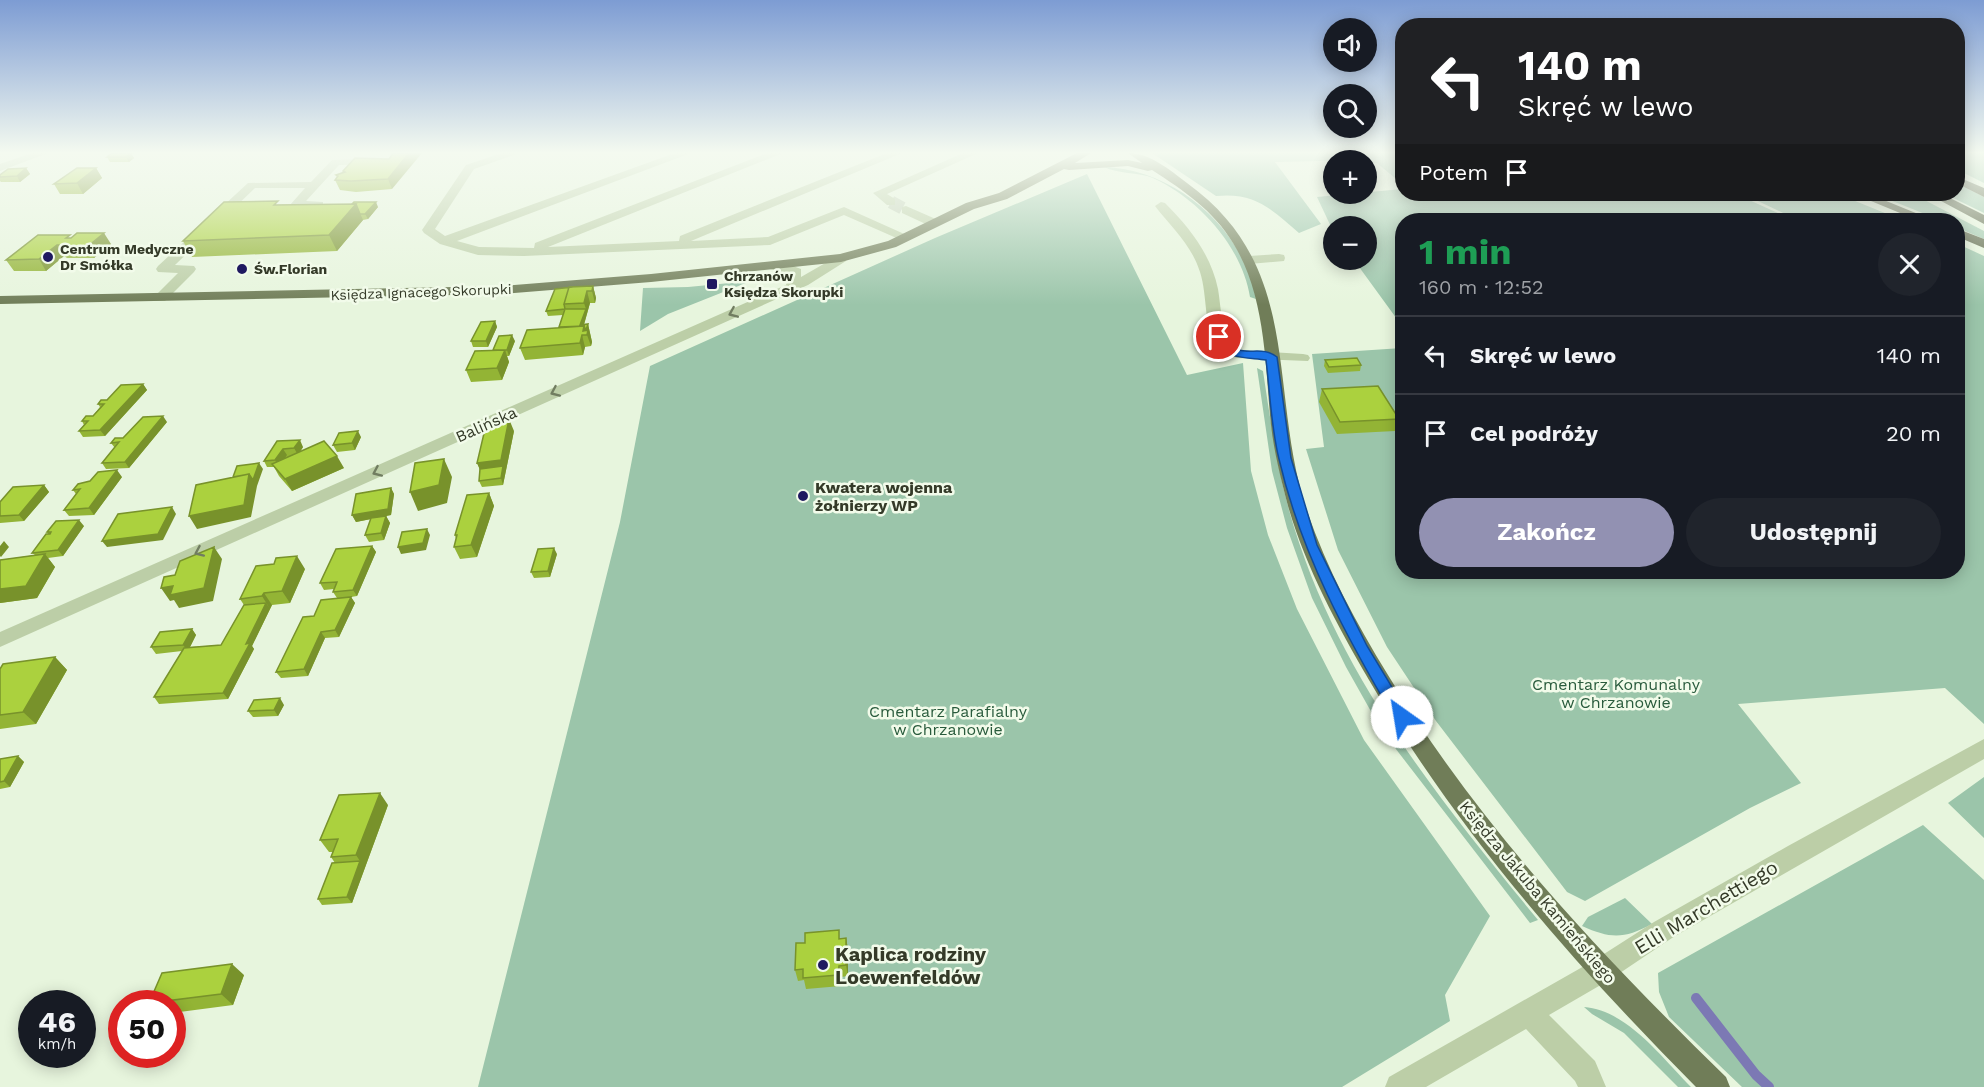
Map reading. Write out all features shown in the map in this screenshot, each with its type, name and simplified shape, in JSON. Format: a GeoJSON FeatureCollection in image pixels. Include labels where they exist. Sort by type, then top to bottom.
{"type":"FeatureCollection","features":[{"type":"Feature","properties":{"kind":"highway"},"geometry":{"type":"LineString","coordinates":[[1885,204],[1909,213]]}},
{"type":"Feature","properties":{"kind":"highway"},"geometry":{"type":"LineString","coordinates":[[1953,204],[1984,220]]}},
{"type":"Feature","properties":{"kind":"highway"},"geometry":{"type":"LineString","coordinates":[[1965,236],[1984,244]]}},
{"type":"Feature","properties":{"kind":"main road","name":"Balińska"},"geometry":{"type":"LineString","coordinates":[[841,258],[878,249],[973,204]]}},
{"type":"Feature","properties":{"kind":"main road","name":"Balińska"},"geometry":{"type":"LineString","coordinates":[[970,206],[978,204]]}},
{"type":"Feature","properties":{"kind":"main road","name":"Księdza Jakuba Kamieńskiego"},"geometry":{"type":"LineString","coordinates":[[1205,204],[1216,213],[1240,242],[1261,291],[1283,450],[1296,503],[1322,572],[1360,648],[1412,733],[1510,864],[1602,970],[1716,1087]]}},
{"type":"Feature","properties":{"kind":"main road","name":"Księdza Ignacego Skorupki"},"geometry":{"type":"LineString","coordinates":[[0,300],[503,290],[841,258]]}},
{"type":"Feature","properties":{"kind":"street"},"geometry":{"type":"LineString","coordinates":[[160,298],[189,269],[163,269],[232,204]]}},
{"type":"Feature","properties":{"kind":"street"},"geometry":{"type":"LineString","coordinates":[[297,204],[327,205]]}},
{"type":"Feature","properties":{"kind":"street"},"geometry":{"type":"LineString","coordinates":[[446,204],[428,230],[444,240],[478,251],[524,252],[770,241],[844,211],[905,237]]}},
{"type":"Feature","properties":{"kind":"street"},"geometry":{"type":"LineString","coordinates":[[444,240],[545,204]]}},
{"type":"Feature","properties":{"kind":"street"},"geometry":{"type":"LineString","coordinates":[[524,252],[648,204]]}},
{"type":"Feature","properties":{"kind":"street"},"geometry":{"type":"LineString","coordinates":[[673,244],[772,204]]}},
{"type":"Feature","properties":{"kind":"street"},"geometry":{"type":"LineString","coordinates":[[1161,207],[1192,240],[1201,259],[1209,278],[1215,323],[1223,346],[1237,354],[1303,358]]}},
{"type":"Feature","properties":{"kind":"street"},"geometry":{"type":"LineString","coordinates":[[906,210],[934,224]]}},
{"type":"Feature","properties":{"kind":"street","name":"Balińska"},"geometry":{"type":"LineString","coordinates":[[0,640],[792,287],[819,274],[841,258]]}},
{"type":"Feature","properties":{"kind":"street"},"geometry":{"type":"LineString","coordinates":[[1249,260],[1279,258]]}},
{"type":"Feature","properties":{"kind":"street"},"geometry":{"type":"LineString","coordinates":[[775,266],[796,272],[792,287]]}},
{"type":"Feature","properties":{"kind":"street","name":"Elli Marchettiego"},"geometry":{"type":"LineString","coordinates":[[1399,1087],[1602,970],[1663,930],[1984,748]]}},
{"type":"Feature","properties":{"kind":"street"},"geometry":{"type":"LineString","coordinates":[[1529,1013],[1585,1071],[1592,1087]]}},
{"type":"Feature","properties":{"kind":"green space","name":"Cmentarz Parafialny w Chrzanowie"},"geometry":{"type":"Polygon","coordinates":[[[1016,204],[1102,204],[1187,375],[1243,363],[1251,471],[1268,535],[1297,609],[1364,740],[1490,916],[1445,995],[1450,1021],[1342,1087],[478,1087],[620,522],[650,366],[1016,204]]]}},
{"type":"Feature","properties":{"kind":"green space"},"geometry":{"type":"Polygon","coordinates":[[[1193,204],[1202,207],[1237,249],[1249,273],[1256,299],[1250,297],[1238,260],[1228,243],[1193,204]]]}},
{"type":"Feature","properties":{"kind":"green space"},"geometry":{"type":"Polygon","coordinates":[[[1261,204],[1306,204],[1321,224],[1299,233],[1261,204]]]}},
{"type":"Feature","properties":{"kind":"green space"},"geometry":{"type":"Polygon","coordinates":[[[1320,204],[1757,204],[1778,213],[1395,213],[1395,316],[1361,270],[1377,270],[1377,216],[1326,216],[1320,204]]]}},
{"type":"Feature","properties":{"kind":"green space"},"geometry":{"type":"Polygon","coordinates":[[[1764,204],[1862,204],[1885,213],[1783,213],[1764,204]]]}},
{"type":"Feature","properties":{"kind":"green space"},"geometry":{"type":"Polygon","coordinates":[[[1899,204],[1932,204],[1949,213],[1922,213],[1899,204]]]}},
{"type":"Feature","properties":{"kind":"green space"},"geometry":{"type":"Polygon","coordinates":[[[1965,204],[1984,204],[1984,213],[1965,204]]]}},
{"type":"Feature","properties":{"kind":"green space"},"geometry":{"type":"Polygon","coordinates":[[[1965,221],[1984,231],[1984,239],[1965,231],[1965,221]]]}},
{"type":"Feature","properties":{"kind":"green space","name":"Cmentarz Komunalny w Chrzanowie"},"geometry":{"type":"Polygon","coordinates":[[[1965,247],[1984,256],[1984,724],[1945,688],[1738,704],[1801,783],[1750,808],[1585,901],[1567,892],[1436,721],[1387,647],[1338,550],[1306,449],[1324,447],[1312,354],[1395,348],[1395,579],[1965,579],[1965,247]]]}},
{"type":"Feature","properties":{"kind":"green space"},"geometry":{"type":"Polygon","coordinates":[[[751,281],[668,314],[640,331],[643,288],[688,287],[751,281]]]}},
{"type":"Feature","properties":{"kind":"green space"},"geometry":{"type":"Polygon","coordinates":[[[1257,368],[1263,371],[1279,469],[1288,508],[1314,583],[1338,636],[1396,735],[1465,829],[1538,920],[1530,923],[1382,731],[1346,667],[1312,598],[1287,528],[1272,471],[1257,368]]]}},
{"type":"Feature","properties":{"kind":"green space"},"geometry":{"type":"Polygon","coordinates":[[[1984,777],[1984,838],[1948,803],[1984,777]]]}},
{"type":"Feature","properties":{"kind":"green space"},"geometry":{"type":"Polygon","coordinates":[[[1923,825],[1984,880],[1984,1087],[1742,1087],[1669,1017],[1659,992],[1658,973],[1923,825]]]}},
{"type":"Feature","properties":{"kind":"green space"},"geometry":{"type":"Polygon","coordinates":[[[1625,898],[1652,924],[1617,936],[1582,926],[1588,917],[1625,898]]]}},
{"type":"Feature","properties":{"kind":"green space"},"geometry":{"type":"Polygon","coordinates":[[[1584,1007],[1600,1010],[1629,1026],[1643,1037],[1691,1087],[1678,1087],[1624,1033],[1584,1007]]]}},
{"type":"Feature","properties":{"kind":"building"},"geometry":{"type":"Polygon","coordinates":[[[222,204],[356,204],[329,235],[183,241],[222,204]]]}},
{"type":"Feature","properties":{"kind":"building"},"geometry":{"type":"Polygon","coordinates":[[[352,204],[374,204],[365,214],[360,214],[356,204],[352,204]]]}},
{"type":"Feature","properties":{"kind":"building"},"geometry":{"type":"Polygon","coordinates":[[[77,233],[104,233],[87,247],[57,245],[39,259],[6,260],[38,235],[70,235],[66,238],[71,238],[77,233]]]}},
{"type":"Feature","properties":{"kind":"building"},"geometry":{"type":"Polygon","coordinates":[[[593,286],[592,291],[587,291],[584,303],[564,304],[569,287],[593,286]]]}},
{"type":"Feature","properties":{"kind":"building"},"geometry":{"type":"Polygon","coordinates":[[[569,287],[564,304],[565,309],[546,311],[555,289],[569,287]]]}},
{"type":"Feature","properties":{"kind":"building"},"geometry":{"type":"Polygon","coordinates":[[[565,309],[586,309],[580,325],[588,324],[586,330],[584,326],[559,327],[565,309]]]}},
{"type":"Feature","properties":{"kind":"building"},"geometry":{"type":"Polygon","coordinates":[[[495,321],[486,341],[471,341],[481,322],[495,321]]]}},
{"type":"Feature","properties":{"kind":"building"},"geometry":{"type":"Polygon","coordinates":[[[584,326],[583,331],[588,330],[587,335],[582,335],[580,343],[520,348],[527,330],[584,326]]]}},
{"type":"Feature","properties":{"kind":"building"},"geometry":{"type":"Polygon","coordinates":[[[512,335],[507,350],[493,350],[499,336],[512,335]]]}},
{"type":"Feature","properties":{"kind":"building"},"geometry":{"type":"Polygon","coordinates":[[[505,350],[497,368],[466,370],[475,351],[505,350]]]}},
{"type":"Feature","properties":{"kind":"building"},"geometry":{"type":"Polygon","coordinates":[[[1357,358],[1361,365],[1329,367],[1325,360],[1357,358]]]}},
{"type":"Feature","properties":{"kind":"building"},"geometry":{"type":"Polygon","coordinates":[[[143,384],[100,430],[79,431],[88,421],[82,421],[86,416],[93,416],[104,404],[98,404],[101,400],[107,400],[121,385],[143,384]]]}},
{"type":"Feature","properties":{"kind":"building"},"geometry":{"type":"Polygon","coordinates":[[[1378,386],[1395,413],[1395,419],[1340,422],[1322,389],[1378,386]]]}},
{"type":"Feature","properties":{"kind":"building"},"geometry":{"type":"Polygon","coordinates":[[[163,416],[125,462],[102,463],[119,442],[111,443],[115,438],[123,438],[143,417],[163,416]]]}},
{"type":"Feature","properties":{"kind":"building"},"geometry":{"type":"Polygon","coordinates":[[[509,419],[501,460],[477,463],[485,429],[509,419]]]}},
{"type":"Feature","properties":{"kind":"building"},"geometry":{"type":"Polygon","coordinates":[[[358,431],[352,443],[333,445],[339,433],[358,431]]]}},
{"type":"Feature","properties":{"kind":"building"},"geometry":{"type":"Polygon","coordinates":[[[300,440],[294,448],[283,449],[275,460],[264,461],[277,441],[300,440]]]}},
{"type":"Feature","properties":{"kind":"building"},"geometry":{"type":"Polygon","coordinates":[[[324,441],[337,456],[285,479],[272,464],[324,441]]]}},
{"type":"Feature","properties":{"kind":"building"},"geometry":{"type":"Polygon","coordinates":[[[444,459],[439,485],[410,492],[415,463],[444,459]]]}},
{"type":"Feature","properties":{"kind":"building"},"geometry":{"type":"Polygon","coordinates":[[[259,463],[253,480],[249,474],[233,477],[237,466],[259,463]]]}},
{"type":"Feature","properties":{"kind":"building"},"geometry":{"type":"Polygon","coordinates":[[[503,466],[501,478],[479,481],[480,469],[503,466]]]}},
{"type":"Feature","properties":{"kind":"building"},"geometry":{"type":"Polygon","coordinates":[[[117,470],[89,508],[64,510],[80,489],[73,490],[78,484],[90,481],[98,472],[117,470]]]}},
{"type":"Feature","properties":{"kind":"building"},"geometry":{"type":"Polygon","coordinates":[[[249,474],[244,505],[189,516],[196,485],[249,474]]]}},
{"type":"Feature","properties":{"kind":"building"},"geometry":{"type":"Polygon","coordinates":[[[44,485],[19,515],[0,516],[0,502],[13,487],[44,485]]]}},
{"type":"Feature","properties":{"kind":"building"},"geometry":{"type":"Polygon","coordinates":[[[391,488],[388,509],[352,515],[356,494],[391,488]]]}},
{"type":"Feature","properties":{"kind":"building"},"geometry":{"type":"Polygon","coordinates":[[[489,493],[471,545],[454,547],[457,535],[455,535],[467,495],[489,493]]]}},
{"type":"Feature","properties":{"kind":"building"},"geometry":{"type":"Polygon","coordinates":[[[172,507],[158,534],[102,541],[118,514],[172,507]]]}},
{"type":"Feature","properties":{"kind":"building"},"geometry":{"type":"Polygon","coordinates":[[[386,516],[381,533],[365,535],[371,518],[386,516]]]}},
{"type":"Feature","properties":{"kind":"building"},"geometry":{"type":"Polygon","coordinates":[[[79,520],[58,550],[32,553],[46,534],[50,534],[51,532],[47,532],[56,521],[79,520]]]}},
{"type":"Feature","properties":{"kind":"building"},"geometry":{"type":"Polygon","coordinates":[[[427,529],[423,543],[398,547],[402,532],[427,529]]]}},
{"type":"Feature","properties":{"kind":"building"},"geometry":{"type":"Polygon","coordinates":[[[372,546],[353,590],[333,592],[337,582],[320,583],[336,549],[372,546]]]}},
{"type":"Feature","properties":{"kind":"building"},"geometry":{"type":"Polygon","coordinates":[[[214,547],[204,588],[170,595],[173,586],[161,588],[164,577],[175,575],[180,561],[214,547]]]}},
{"type":"Feature","properties":{"kind":"building"},"geometry":{"type":"Polygon","coordinates":[[[554,548],[548,571],[531,572],[538,549],[554,548]]]}},
{"type":"Feature","properties":{"kind":"building"},"geometry":{"type":"Polygon","coordinates":[[[45,554],[26,586],[0,589],[0,560],[45,554]]]}},
{"type":"Feature","properties":{"kind":"building"},"geometry":{"type":"Polygon","coordinates":[[[297,556],[282,591],[240,599],[256,566],[274,564],[276,558],[297,556]]]}},
{"type":"Feature","properties":{"kind":"building"},"geometry":{"type":"Polygon","coordinates":[[[351,597],[335,630],[321,632],[304,669],[276,672],[303,617],[314,616],[321,600],[351,597]]]}},
{"type":"Feature","properties":{"kind":"building"},"geometry":{"type":"Polygon","coordinates":[[[266,603],[246,644],[250,643],[223,693],[154,697],[184,648],[221,645],[244,605],[266,603]]]}},
{"type":"Feature","properties":{"kind":"building"},"geometry":{"type":"Polygon","coordinates":[[[192,629],[183,645],[151,647],[160,632],[192,629]]]}},
{"type":"Feature","properties":{"kind":"building"},"geometry":{"type":"Polygon","coordinates":[[[55,657],[23,712],[0,715],[0,669],[3,664],[55,657]]]}},
{"type":"Feature","properties":{"kind":"building"},"geometry":{"type":"Polygon","coordinates":[[[280,698],[274,710],[248,711],[254,700],[280,698]]]}},
{"type":"Feature","properties":{"kind":"building"},"geometry":{"type":"Polygon","coordinates":[[[18,756],[4,781],[0,782],[0,759],[18,756]]]}},
{"type":"Feature","properties":{"kind":"building"},"geometry":{"type":"Polygon","coordinates":[[[380,793],[356,855],[331,857],[338,839],[320,840],[339,795],[380,793]]]}},
{"type":"Feature","properties":{"kind":"building"},"geometry":{"type":"Polygon","coordinates":[[[360,861],[347,897],[318,899],[332,863],[360,861]]]}},
{"type":"Feature","properties":{"kind":"building","name":"Kaplica rodziny Loewenfeldów"},"geometry":{"type":"Polygon","coordinates":[[[839,930],[839,939],[846,938],[846,965],[839,966],[838,975],[803,978],[803,969],[795,970],[796,943],[805,943],[805,933],[839,930]]]}},
{"type":"Feature","properties":{"kind":"building"},"geometry":{"type":"Polygon","coordinates":[[[232,964],[221,994],[186,998],[186,990],[155,990],[162,973],[232,964]]]}},
{"type":"Feature","properties":{"kind":"waterway"},"geometry":{"type":"LineString","coordinates":[[1696,998],[1756,1075],[1769,1087]]}},
{"type":"Feature","properties":{"kind":"tunnel"},"geometry":{"type":"LineString","coordinates":[[894,204],[906,210]]}},
{"type":"Feature","properties":{"kind":"place","name":"Centrum Medyczne Dr Smółka"},"geometry":{"type":"Point","coordinates":[48,257]}},
{"type":"Feature","properties":{"kind":"place","name":"Św.Florian"},"geometry":{"type":"Point","coordinates":[242,269]}},
{"type":"Feature","properties":{"kind":"place","name":"Chrzanów Księdza Skorupki"},"geometry":{"type":"Point","coordinates":[712,284]}},
{"type":"Feature","properties":{"kind":"place","name":"Kwatera wojenna żołnierzy WP"},"geometry":{"type":"Point","coordinates":[803,496]}},
{"type":"Feature","properties":{"kind":"place","name":"Kaplica rodziny Loewenfeldów"},"geometry":{"type":"Point","coordinates":[823,965]}},
{"type":"Feature","properties":{"kind":"route"},"geometry":{"type":"LineString","coordinates":[[1219,337],[1220,342],[1230,352],[1271,357],[1285,458],[1296,503],[1311,545],[1334,598],[1360,648],[1402,717]]}}]}
